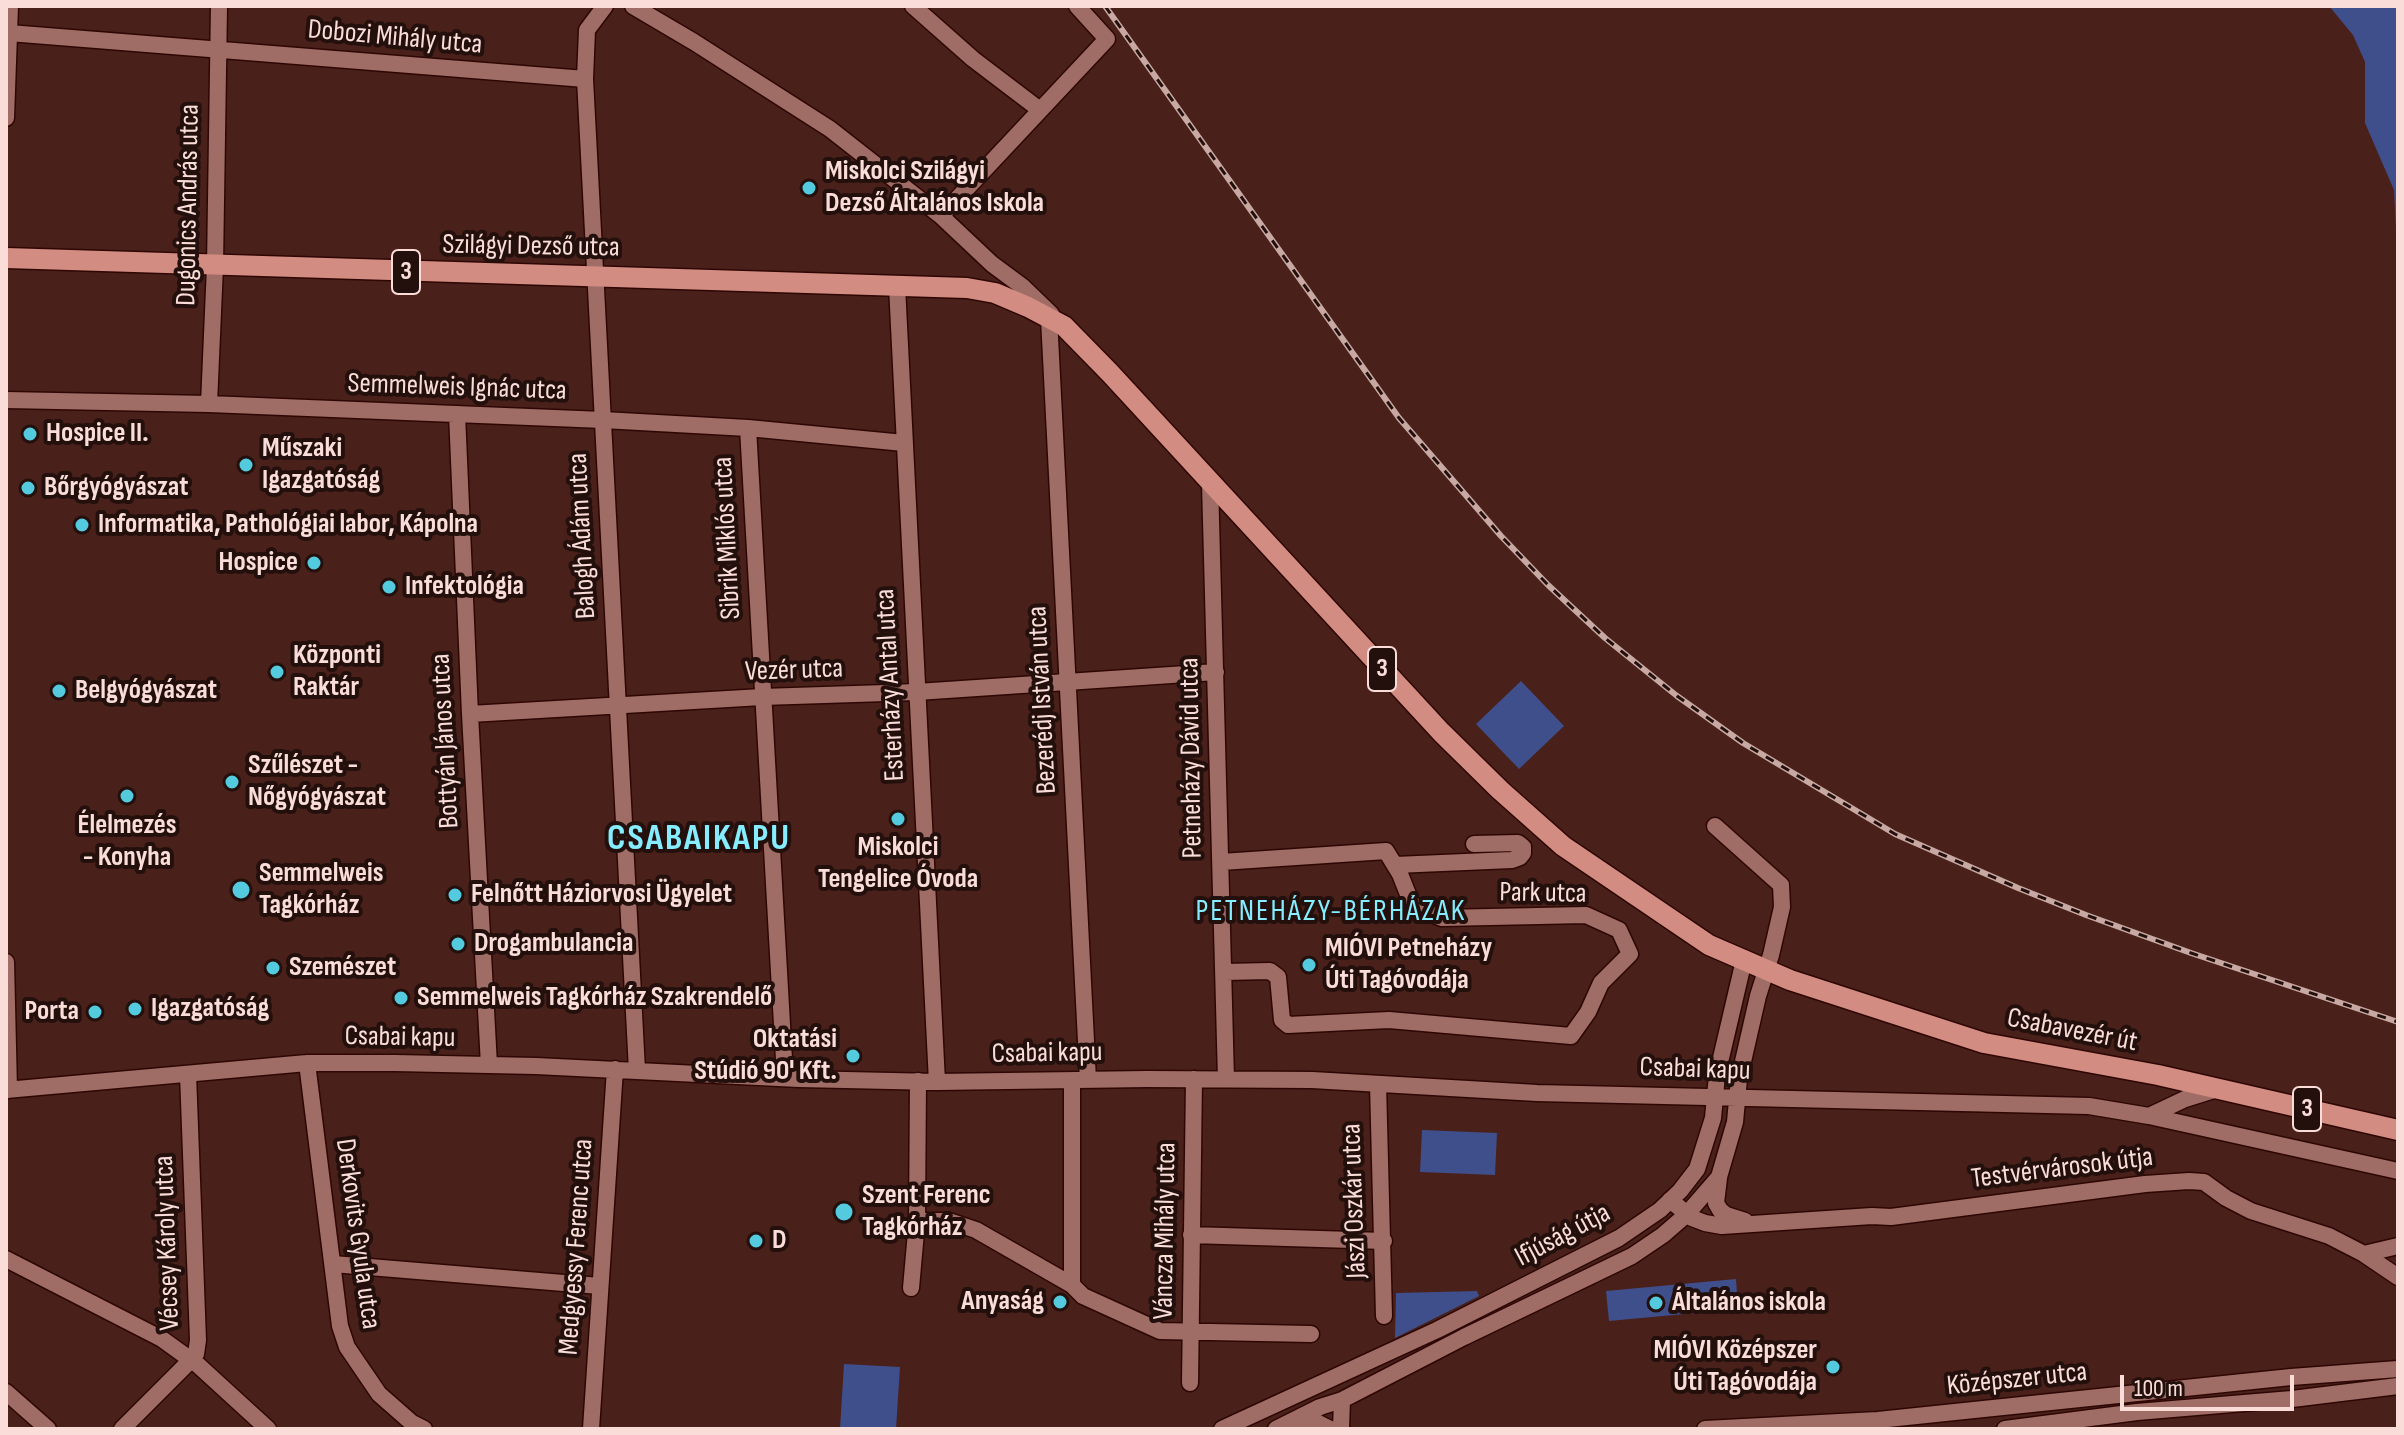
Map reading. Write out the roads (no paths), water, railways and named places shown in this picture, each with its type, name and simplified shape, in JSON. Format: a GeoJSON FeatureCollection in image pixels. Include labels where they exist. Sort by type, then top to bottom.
{"type":"FeatureCollection","features":[{"type":"Feature","properties":{"kind":"main road","name":"Szilágyi Dezső utca"},"geometry":{"type":"LineString","coordinates":[[6,258],[967,288],[1007,297],[1056,322]]}},
{"type":"Feature","properties":{"kind":"main road","name":"3"},"geometry":{"type":"LineString","coordinates":[[1056,322],[1110,373],[1441,732],[1521,809],[1563,846],[1661,913],[1709,945],[1744,960]]}},
{"type":"Feature","properties":{"kind":"main road","name":"Csabavezér út"},"geometry":{"type":"LineString","coordinates":[[1744,960],[1835,996],[1984,1043],[2191,1092],[2217,1089],[2398,1130]]}},
{"type":"Feature","properties":{"kind":"street"},"geometry":{"type":"LineString","coordinates":[[6,118],[10,6]]}},
{"type":"Feature","properties":{"kind":"street","name":"Dugonics András utca"},"geometry":{"type":"LineString","coordinates":[[209,404],[215,266],[219,6]]}},
{"type":"Feature","properties":{"kind":"street","name":"Balogh Ádám utca"},"geometry":{"type":"LineString","coordinates":[[605,6],[587,30],[585,79],[637,1070]]}},
{"type":"Feature","properties":{"kind":"street"},"geometry":{"type":"LineString","coordinates":[[633,6],[830,129],[941,216],[992,264],[1023,287],[1056,322]]}},
{"type":"Feature","properties":{"kind":"street"},"geometry":{"type":"LineString","coordinates":[[913,6],[973,59],[1040,110]]}},
{"type":"Feature","properties":{"kind":"street"},"geometry":{"type":"LineString","coordinates":[[941,216],[1107,39],[1077,6]]}},
{"type":"Feature","properties":{"kind":"street","name":"Dobozi Mihály utca"},"geometry":{"type":"LineString","coordinates":[[9,33],[585,79]]}},
{"type":"Feature","properties":{"kind":"street"},"geometry":{"type":"LineString","coordinates":[[992,264],[1007,297]]}},
{"type":"Feature","properties":{"kind":"street","name":"Esterházy Antal utca"},"geometry":{"type":"LineString","coordinates":[[897,286],[937,1082]]}},
{"type":"Feature","properties":{"kind":"street","name":"Bezerédj István utca"},"geometry":{"type":"LineString","coordinates":[[1056,322],[1080,1080],[1072,1285]]}},
{"type":"Feature","properties":{"kind":"street","name":"Semmelweis Ignác utca"},"geometry":{"type":"LineString","coordinates":[[6,400],[209,404],[603,420],[748,428],[904,443]]}},
{"type":"Feature","properties":{"kind":"street","name":"Bottyán János utca"},"geometry":{"type":"LineString","coordinates":[[457,414],[489,1065]]}},
{"type":"Feature","properties":{"kind":"street","name":"Sibrik Miklós utca"},"geometry":{"type":"LineString","coordinates":[[748,428],[785,1077]]}},
{"type":"Feature","properties":{"kind":"street","name":"Petneházy Dávid utca"},"geometry":{"type":"LineString","coordinates":[[1210,483],[1226,1079]]}},
{"type":"Feature","properties":{"kind":"street","name":"Vezér utca"},"geometry":{"type":"LineString","coordinates":[[470,714],[762,697],[917,692],[1216,672]]}},
{"type":"Feature","properties":{"kind":"street","name":"Ifjúság útja"},"geometry":{"type":"LineString","coordinates":[[1277,1428],[1342,1400],[1632,1256],[1686,1215],[1719,1177],[1735,1122],[1739,1076],[1782,907],[1781,885],[1715,826]]}},
{"type":"Feature","properties":{"kind":"street"},"geometry":{"type":"LineString","coordinates":[[1221,862],[1386,851],[1395,865],[1512,860],[1523,853],[1523,847],[1518,843],[1474,844]]}},
{"type":"Feature","properties":{"kind":"street","name":"Park utca"},"geometry":{"type":"LineString","coordinates":[[1224,972],[1270,971],[1278,977],[1282,1020],[1288,1025],[1389,1020],[1571,1036],[1588,1012],[1601,983],[1630,954],[1619,930],[1586,915],[1442,918],[1413,907],[1395,865]]}},
{"type":"Feature","properties":{"kind":"street","name":"Ifjúság útja"},"geometry":{"type":"LineString","coordinates":[[1222,1429],[1405,1346],[1619,1238],[1670,1200],[1697,1169],[1713,1118],[1717,1075],[1744,960]]}},
{"type":"Feature","properties":{"kind":"street"},"geometry":{"type":"LineString","coordinates":[[6,962],[7,1090]]}},
{"type":"Feature","properties":{"kind":"street","name":"Csabai kapu"},"geometry":{"type":"LineString","coordinates":[[7,1090],[307,1063],[489,1065],[937,1082],[1312,1080],[1537,1093],[2089,1106],[2149,1116],[2398,1171]]}},
{"type":"Feature","properties":{"kind":"street","name":"Derkovits Gyula utca"},"geometry":{"type":"LineString","coordinates":[[307,1063],[340,1326],[347,1347],[379,1394],[412,1423],[424,1429]]}},
{"type":"Feature","properties":{"kind":"street","name":"Medgyessy Ferenc utca"},"geometry":{"type":"LineString","coordinates":[[591,1429],[615,1069]]}},
{"type":"Feature","properties":{"kind":"street","name":"Vécsey Károly utca"},"geometry":{"type":"LineString","coordinates":[[122,1429],[196,1354],[188,1074]]}},
{"type":"Feature","properties":{"kind":"street","name":"Váncza Mihály utca"},"geometry":{"type":"LineString","coordinates":[[1190,1383],[1194,1079]]}},
{"type":"Feature","properties":{"kind":"street"},"geometry":{"type":"LineString","coordinates":[[911,1288],[917,1221],[918,1081]]}},
{"type":"Feature","properties":{"kind":"street","name":"Jászi Oszkár utca"},"geometry":{"type":"LineString","coordinates":[[1378,1084],[1384,1316]]}},
{"type":"Feature","properties":{"kind":"street"},"geometry":{"type":"LineString","coordinates":[[2149,1116],[2191,1092]]}},
{"type":"Feature","properties":{"kind":"street"},"geometry":{"type":"LineString","coordinates":[[1719,1177],[1716,1203],[1720,1210],[1751,1223]]}},
{"type":"Feature","properties":{"kind":"street","name":"Testvérvárosok útja"},"geometry":{"type":"LineString","coordinates":[[1670,1200],[1686,1215],[1722,1226],[1891,1217],[2145,1184],[2204,1182],[2251,1211],[2329,1236],[2364,1254],[2398,1277]]}},
{"type":"Feature","properties":{"kind":"street"},"geometry":{"type":"LineString","coordinates":[[917,1221],[949,1221],[976,1230],[1072,1285],[1083,1296],[1160,1331],[1311,1334]]}},
{"type":"Feature","properties":{"kind":"street"},"geometry":{"type":"LineString","coordinates":[[1191,1235],[1384,1241]]}},
{"type":"Feature","properties":{"kind":"street"},"geometry":{"type":"LineString","coordinates":[[2364,1254],[2398,1246]]}},
{"type":"Feature","properties":{"kind":"street"},"geometry":{"type":"LineString","coordinates":[[6,1259],[162,1339],[224,1387],[268,1429]]}},
{"type":"Feature","properties":{"kind":"street"},"geometry":{"type":"LineString","coordinates":[[333,1264],[600,1286]]}},
{"type":"Feature","properties":{"kind":"street","name":"Középszer utca"},"geometry":{"type":"LineString","coordinates":[[1705,1429],[1930,1422],[2291,1377],[2398,1369]]}},
{"type":"Feature","properties":{"kind":"street","name":"Ifjúság útja"},"geometry":{"type":"LineString","coordinates":[[1244,1418],[1251,1419],[1312,1392],[1343,1374]]}},
{"type":"Feature","properties":{"kind":"street","name":"Középszer utca"},"geometry":{"type":"LineString","coordinates":[[2005,1429],[2137,1412],[2292,1399],[2398,1386]]}},
{"type":"Feature","properties":{"kind":"street"},"geometry":{"type":"LineString","coordinates":[[6,1392],[48,1429]]}},
{"type":"Feature","properties":{"kind":"street"},"geometry":{"type":"LineString","coordinates":[[1312,1392],[1339,1429]]}},
{"type":"Feature","properties":{"kind":"street"},"geometry":{"type":"LineString","coordinates":[[1339,1429],[1342,1400]]}},
{"type":"Feature","properties":{"kind":"street"},"geometry":{"type":"LineString","coordinates":[[1277,1428],[1318,1423],[1330,1429]]}},
{"type":"Feature","properties":{"kind":"railway"},"geometry":{"type":"LineString","coordinates":[[1105,6],[1399,418],[1501,536],[1548,585],[1605,638],[1677,696],[1743,743],[1895,834],[2086,915],[2398,1022]]}},
{"type":"Feature","properties":{"kind":"place","name":"Miskolci Szilágyi Dezső Általános Iskola"},"geometry":{"type":"Point","coordinates":[809,188]}},
{"type":"Feature","properties":{"kind":"place","name":"Hospice II."},"geometry":{"type":"Point","coordinates":[30,434]}},
{"type":"Feature","properties":{"kind":"place","name":"Műszaki Igazgatóság"},"geometry":{"type":"Point","coordinates":[246,465]}},
{"type":"Feature","properties":{"kind":"place","name":"Bőrgyógyászat"},"geometry":{"type":"Point","coordinates":[28,488]}},
{"type":"Feature","properties":{"kind":"place","name":"Informatika, Pathológiai labor, Kápolna"},"geometry":{"type":"Point","coordinates":[82,525]}},
{"type":"Feature","properties":{"kind":"place","name":"Hospice"},"geometry":{"type":"Point","coordinates":[314,563]}},
{"type":"Feature","properties":{"kind":"place","name":"Infektológia"},"geometry":{"type":"Point","coordinates":[389,587]}},
{"type":"Feature","properties":{"kind":"place","name":"Központi Raktár"},"geometry":{"type":"Point","coordinates":[277,672]}},
{"type":"Feature","properties":{"kind":"place","name":"Belgyógyászat"},"geometry":{"type":"Point","coordinates":[59,691]}},
{"type":"Feature","properties":{"kind":"place","name":"Szűlészet - Nőgyógyászat"},"geometry":{"type":"Point","coordinates":[232,782]}},
{"type":"Feature","properties":{"kind":"place","name":"Élelmezés - Konyha"},"geometry":{"type":"Point","coordinates":[127,796]}},
{"type":"Feature","properties":{"kind":"place","name":"Miskolci Tengelice Óvoda"},"geometry":{"type":"Point","coordinates":[898,819]}},
{"type":"Feature","properties":{"kind":"place","name":"Semmelweis Tagkórház"},"geometry":{"type":"Point","coordinates":[241,890]}},
{"type":"Feature","properties":{"kind":"place","name":"Felnőtt Háziorvosi Ügyelet"},"geometry":{"type":"Point","coordinates":[455,895]}},
{"type":"Feature","properties":{"kind":"place","name":"Drogambulancia"},"geometry":{"type":"Point","coordinates":[458,944]}},
{"type":"Feature","properties":{"kind":"place","name":"MIÓVI Petneházy Úti Tagóvodája"},"geometry":{"type":"Point","coordinates":[1309,965]}},
{"type":"Feature","properties":{"kind":"place","name":"Szemészet"},"geometry":{"type":"Point","coordinates":[273,968]}},
{"type":"Feature","properties":{"kind":"place","name":"Semmelweis Tagkórház Szakrendelő"},"geometry":{"type":"Point","coordinates":[401,998]}},
{"type":"Feature","properties":{"kind":"place","name":"Igazgatóság"},"geometry":{"type":"Point","coordinates":[135,1009]}},
{"type":"Feature","properties":{"kind":"place","name":"Porta"},"geometry":{"type":"Point","coordinates":[95,1012]}},
{"type":"Feature","properties":{"kind":"place","name":"Oktatási Stúdió 90' Kft."},"geometry":{"type":"Point","coordinates":[853,1056]}},
{"type":"Feature","properties":{"kind":"place","name":"Szent Ferenc Tagkórház"},"geometry":{"type":"Point","coordinates":[844,1212]}},
{"type":"Feature","properties":{"kind":"place","name":"D"},"geometry":{"type":"Point","coordinates":[756,1241]}},
{"type":"Feature","properties":{"kind":"place","name":"Anyaság"},"geometry":{"type":"Point","coordinates":[1060,1302]}},
{"type":"Feature","properties":{"kind":"place","name":"Általános iskola"},"geometry":{"type":"Point","coordinates":[1656,1303]}},
{"type":"Feature","properties":{"kind":"place","name":"MIÓVI Középszer Úti Tagóvodája"},"geometry":{"type":"Point","coordinates":[1833,1367]}},
{"type":"Feature","properties":{"kind":"district","name":"CSABAIKAPU"},"geometry":{"type":"Point","coordinates":[699,840]}},
{"type":"Feature","properties":{"kind":"district","name":"PETNEHÁZY-BÉRHÁZAK"},"geometry":{"type":"Point","coordinates":[1331,912]}}]}
